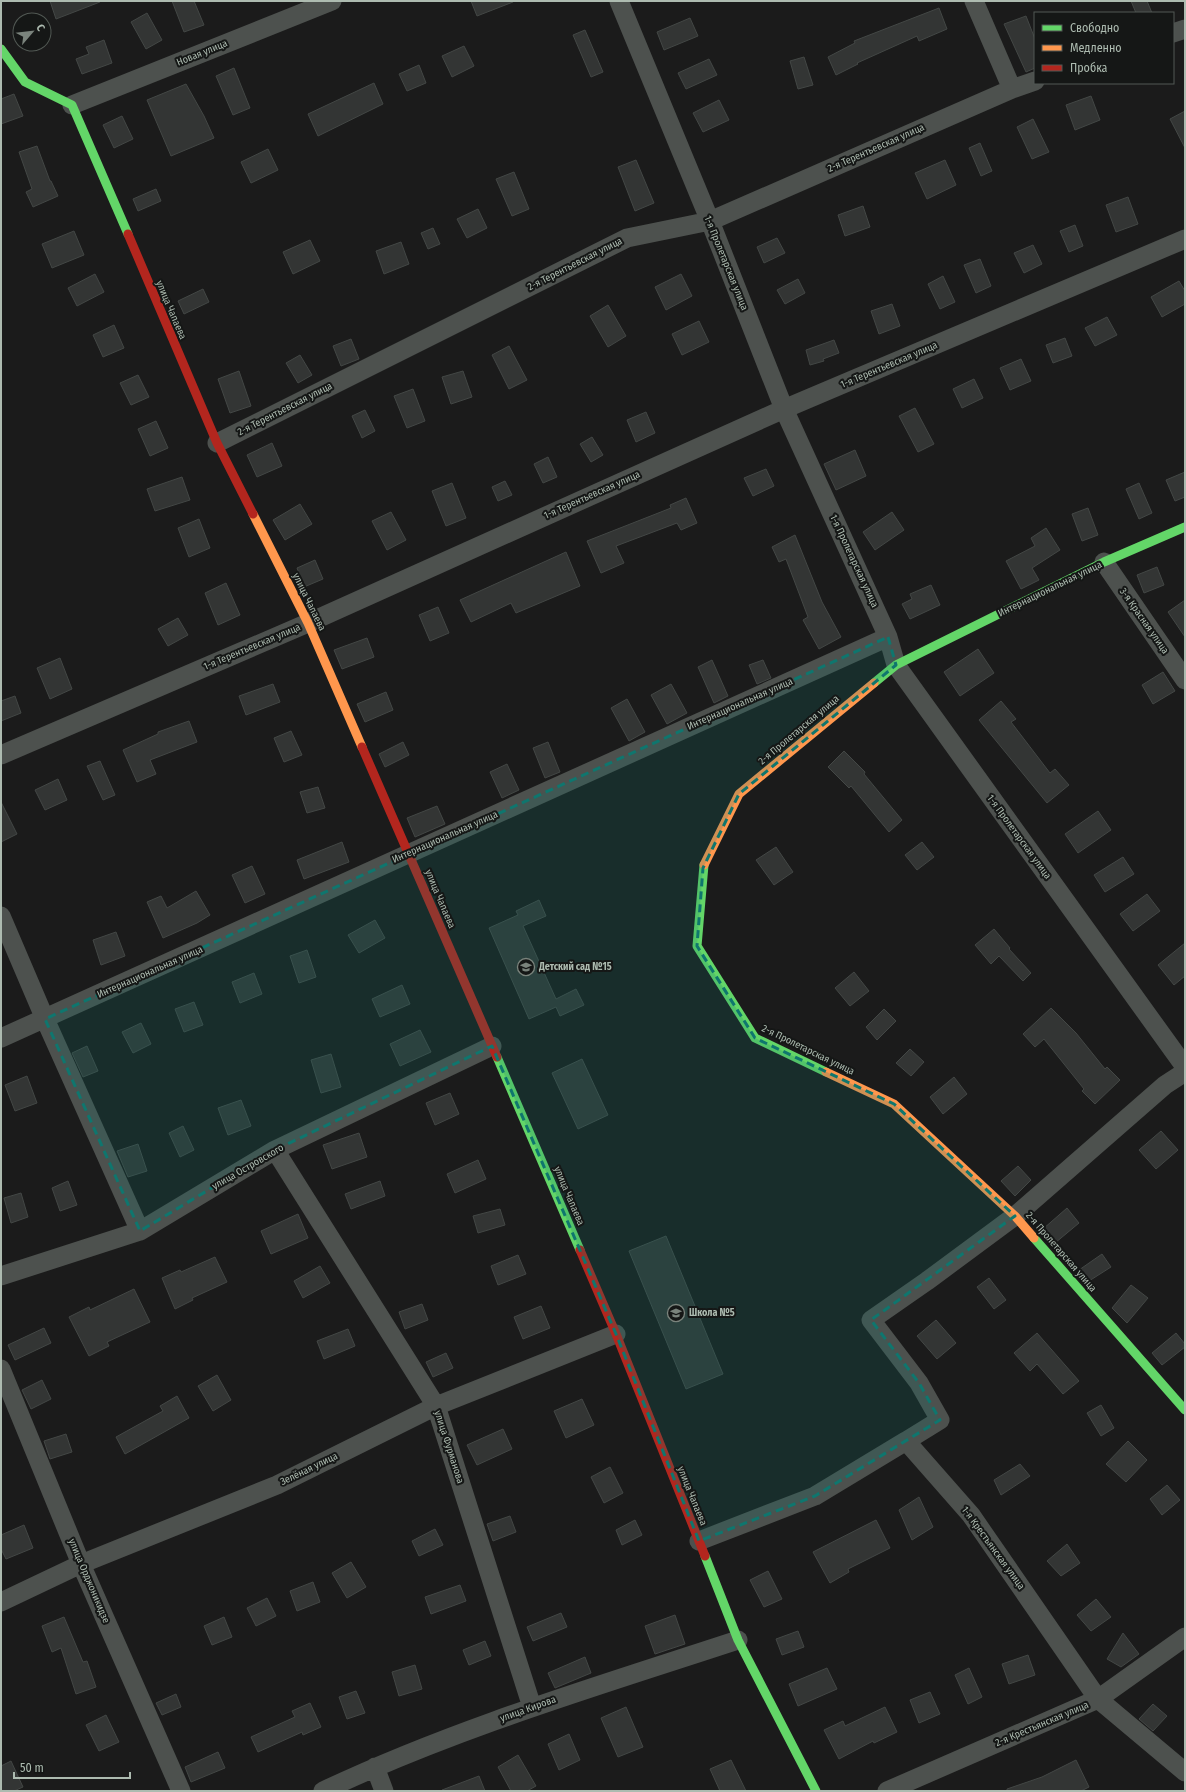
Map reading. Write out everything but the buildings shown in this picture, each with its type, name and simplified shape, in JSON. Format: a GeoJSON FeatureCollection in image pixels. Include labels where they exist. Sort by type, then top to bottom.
{"type":"FeatureCollection","features":[{"type":"Feature","properties":{"kind":"street","name":"Новая улица"},"geometry":{"type":"LineString","coordinates":[[72,105],[332,1]]}},
{"type":"Feature","properties":{"kind":"street","name":"1-я Пролетарская улица"},"geometry":{"type":"LineString","coordinates":[[619,1],[710,221],[784,409],[888,637],[896,665],[1185,1067]]}},
{"type":"Feature","properties":{"kind":"street"},"geometry":{"type":"LineString","coordinates":[[974,1],[1012,89]]}},
{"type":"Feature","properties":{"kind":"street"},"geometry":{"type":"LineString","coordinates":[[1174,33],[1185,29]]}},
{"type":"Feature","properties":{"kind":"street"},"geometry":{"type":"LineString","coordinates":[[1,49],[25,82],[72,105]]}},
{"type":"Feature","properties":{"kind":"street","name":"2-я Терентьевская улица"},"geometry":{"type":"LineString","coordinates":[[216,443],[627,238],[710,221],[1012,89],[1034,81]]}},
{"type":"Feature","properties":{"kind":"street","name":"улица Чапаева"},"geometry":{"type":"LineString","coordinates":[[72,105],[216,443],[308,623],[409,854],[616,1334],[738,1640],[816,1791]]}},
{"type":"Feature","properties":{"kind":"street","name":"1-я Терентьевская улица"},"geometry":{"type":"LineString","coordinates":[[1,755],[308,623],[784,409],[1185,239]]}},
{"type":"Feature","properties":{"kind":"street","name":"Интернациональная улица"},"geometry":{"type":"LineString","coordinates":[[896,665],[1104,562],[1185,527]]}},
{"type":"Feature","properties":{"kind":"street","name":"3-я Красная улица"},"geometry":{"type":"LineString","coordinates":[[1104,562],[1185,680]]}},
{"type":"Feature","properties":{"kind":"street","name":"Интернациональная улица"},"geometry":{"type":"LineString","coordinates":[[1,1038],[888,637]]}},
{"type":"Feature","properties":{"kind":"street","name":"2-я Пролетарская улица"},"geometry":{"type":"LineString","coordinates":[[896,665],[839,710],[740,794],[703,868],[698,946],[755,1038],[894,1104],[1015,1216],[1185,1410]]}},
{"type":"Feature","properties":{"kind":"street"},"geometry":{"type":"LineString","coordinates":[[1,916],[45,1019],[140,1231]]}},
{"type":"Feature","properties":{"kind":"street","name":"улица Островского"},"geometry":{"type":"LineString","coordinates":[[1,1276],[140,1231],[276,1150],[492,1046]]}},
{"type":"Feature","properties":{"kind":"street"},"geometry":{"type":"LineString","coordinates":[[698,1541],[815,1496],[940,1420],[919,1383],[871,1320],[1015,1216],[1165,1085],[1185,1072]]}},
{"type":"Feature","properties":{"kind":"street","name":"улица Фурманова"},"geometry":{"type":"LineString","coordinates":[[276,1150],[436,1406],[532,1707]]}},
{"type":"Feature","properties":{"kind":"street","name":"Зелёная улица"},"geometry":{"type":"LineString","coordinates":[[1,1602],[81,1564],[277,1485],[436,1406],[616,1334]]}},
{"type":"Feature","properties":{"kind":"street","name":"улица Орджоникидзе"},"geometry":{"type":"LineString","coordinates":[[1,1370],[81,1564],[181,1791]]}},
{"type":"Feature","properties":{"kind":"street","name":"1-я Крестьянская улица"},"geometry":{"type":"LineString","coordinates":[[906,1441],[971,1515],[1098,1699],[1185,1772]]}},
{"type":"Feature","properties":{"kind":"street","name":"2-я Крестьянская улица"},"geometry":{"type":"LineString","coordinates":[[887,1791],[1098,1699],[1185,1637]]}},
{"type":"Feature","properties":{"kind":"street","name":"улица Кирова"},"geometry":{"type":"LineString","coordinates":[[323,1791],[375,1766],[532,1707],[738,1640]]}},
{"type":"Feature","properties":{"kind":"street"},"geometry":{"type":"LineString","coordinates":[[375,1766],[384,1791]]}},
{"type":"Feature","properties":{"kind":"highlighted area"},"geometry":{"type":"Polygon","coordinates":[[[888,637],[896,665],[739,794],[703,868],[697,946],[755,1038],[894,1104],[1015,1216],[871,1320],[919,1383],[940,1420],[815,1496],[699,1541],[616,1334],[492,1046],[275,1150],[140,1231],[45,1019],[888,637]]]}},
{"type":"Feature","properties":{"kind":"traffic: fast"},"geometry":{"type":"LineString","coordinates":[[1,49],[25,82],[72,105],[128,234]]}},
{"type":"Feature","properties":{"kind":"traffic: fast"},"geometry":{"type":"LineString","coordinates":[[874,683],[896,665],[1104,562],[1185,527]]}},
{"type":"Feature","properties":{"kind":"traffic: fast"},"geometry":{"type":"LineString","coordinates":[[704,865],[697,946],[755,1038],[826,1072]]}},
{"type":"Feature","properties":{"kind":"traffic: fast"},"geometry":{"type":"LineString","coordinates":[[497,1057],[580,1250]]}},
{"type":"Feature","properties":{"kind":"traffic: fast"},"geometry":{"type":"LineString","coordinates":[[1034,1238],[1185,1410]]}},
{"type":"Feature","properties":{"kind":"traffic: fast"},"geometry":{"type":"LineString","coordinates":[[705,1556],[738,1640],[816,1791]]}},
{"type":"Feature","properties":{"kind":"traffic: slow"},"geometry":{"type":"LineString","coordinates":[[253,514],[308,623],[362,747]]}},
{"type":"Feature","properties":{"kind":"traffic: slow"},"geometry":{"type":"LineString","coordinates":[[704,865],[739,794],[874,683]]}},
{"type":"Feature","properties":{"kind":"traffic: slow"},"geometry":{"type":"LineString","coordinates":[[826,1072],[894,1104],[1015,1216],[1034,1238]]}},
{"type":"Feature","properties":{"kind":"traffic: jam"},"geometry":{"type":"LineString","coordinates":[[128,234],[217,443],[253,514]]}},
{"type":"Feature","properties":{"kind":"traffic: jam"},"geometry":{"type":"LineString","coordinates":[[362,747],[497,1057]]}},
{"type":"Feature","properties":{"kind":"traffic: jam"},"geometry":{"type":"LineString","coordinates":[[580,1250],[616,1334],[705,1556]]}},
{"type":"Feature","properties":{"kind":"place","name":"Детский сад №15"},"geometry":{"type":"Point","coordinates":[526,967]}},
{"type":"Feature","properties":{"kind":"place","name":"Школа №5"},"geometry":{"type":"Point","coordinates":[676,1313]}}]}
